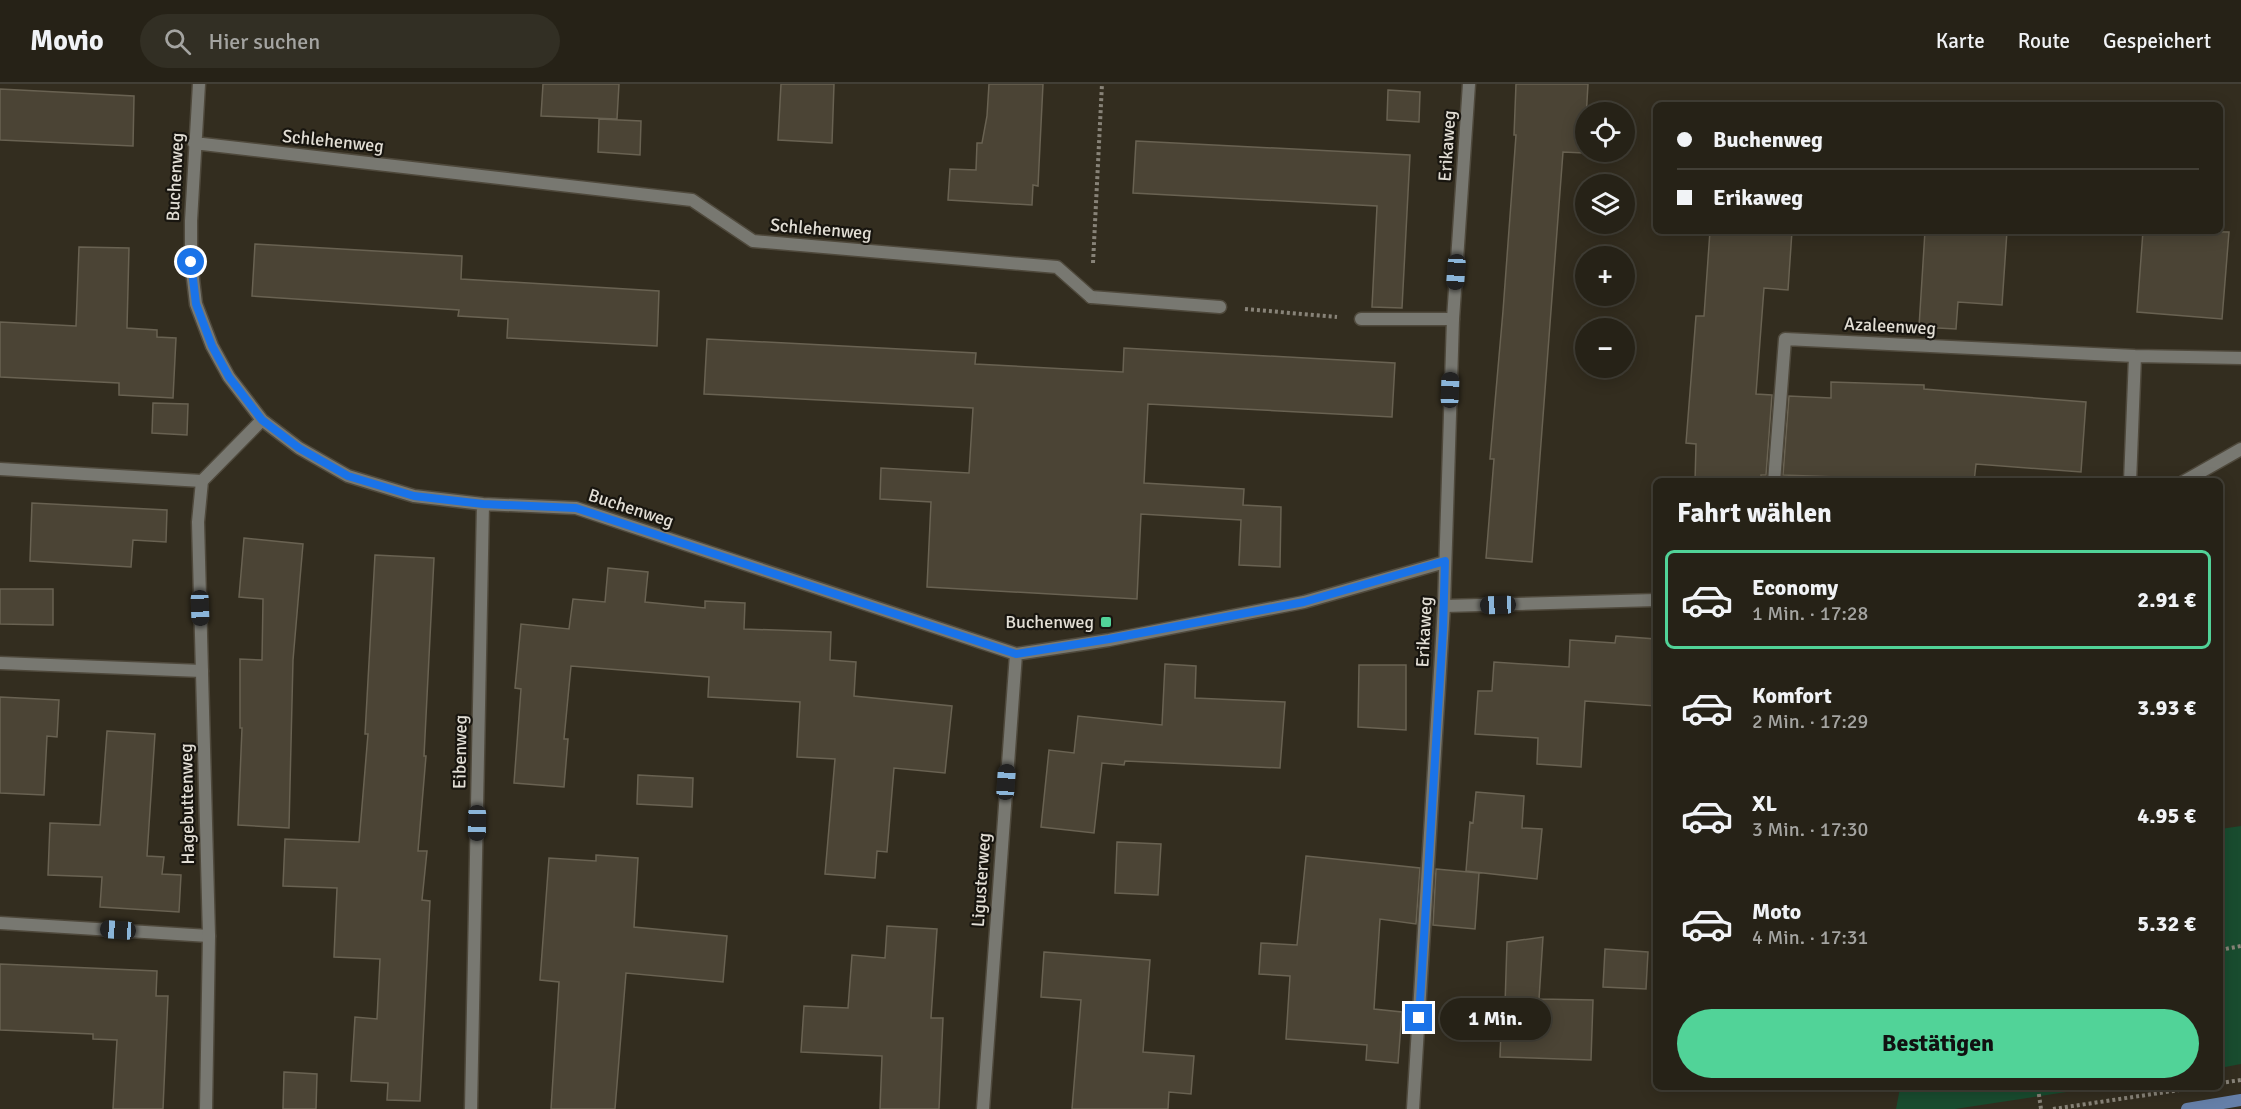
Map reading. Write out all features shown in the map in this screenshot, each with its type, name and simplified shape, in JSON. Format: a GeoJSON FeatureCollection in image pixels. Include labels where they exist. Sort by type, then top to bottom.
{"type":"FeatureCollection","features":[{"type":"Feature","properties":{"kind":"street","name":"Buchenweg"},"geometry":{"type":"LineString","coordinates":[[199,84],[194,143],[191,252],[196,304],[212,346],[229,377],[262,420],[299,448],[348,476],[414,496],[483,504],[576,508],[1016,654],[1304,602],[1445,561]]}},
{"type":"Feature","properties":{"kind":"street","name":"Erikaweg"},"geometry":{"type":"LineString","coordinates":[[1413,1109],[1444,606],[1453,318],[1469,84]]}},
{"type":"Feature","properties":{"kind":"street","name":"Schlehenweg"},"geometry":{"type":"LineString","coordinates":[[194,143],[692,200],[753,241],[1057,267],[1091,297]]}},
{"type":"Feature","properties":{"kind":"street"},"geometry":{"type":"LineString","coordinates":[[1091,297],[1220,307]]}},
{"type":"Feature","properties":{"kind":"street"},"geometry":{"type":"LineString","coordinates":[[1361,318],[1453,318]]}},
{"type":"Feature","properties":{"kind":"street","name":"Azaleenweg"},"geometry":{"type":"LineString","coordinates":[[1774,478],[1785,339],[2135,356],[2241,358]]}},
{"type":"Feature","properties":{"kind":"street"},"geometry":{"type":"LineString","coordinates":[[2130,478],[2135,356]]}},
{"type":"Feature","properties":{"kind":"street"},"geometry":{"type":"LineString","coordinates":[[0,469],[202,481],[262,420]]}},
{"type":"Feature","properties":{"kind":"street"},"geometry":{"type":"LineString","coordinates":[[2190,478],[2241,449]]}},
{"type":"Feature","properties":{"kind":"street","name":"Hagebuttenweg"},"geometry":{"type":"LineString","coordinates":[[202,481],[198,522],[208,936],[206,1109]]}},
{"type":"Feature","properties":{"kind":"street","name":"Eibenweg"},"geometry":{"type":"LineString","coordinates":[[471,1109],[483,504]]}},
{"type":"Feature","properties":{"kind":"street"},"geometry":{"type":"LineString","coordinates":[[1444,606],[1653,600]]}},
{"type":"Feature","properties":{"kind":"street","name":"Ligusterweg"},"geometry":{"type":"LineString","coordinates":[[982,1109],[1016,654]]}},
{"type":"Feature","properties":{"kind":"street"},"geometry":{"type":"LineString","coordinates":[[0,663],[202,672]]}},
{"type":"Feature","properties":{"kind":"street"},"geometry":{"type":"LineString","coordinates":[[0,923],[208,936]]}},
{"type":"Feature","properties":{"kind":"path"},"geometry":{"type":"LineString","coordinates":[[1091,297],[1102,84]]}},
{"type":"Feature","properties":{"kind":"path"},"geometry":{"type":"LineString","coordinates":[[1220,307],[1361,318]]}},
{"type":"Feature","properties":{"kind":"path"},"geometry":{"type":"LineString","coordinates":[[2223,949],[2241,946]]}},
{"type":"Feature","properties":{"kind":"path"},"geometry":{"type":"LineString","coordinates":[[2223,1083],[2241,1080]]}},
{"type":"Feature","properties":{"kind":"path"},"geometry":{"type":"LineString","coordinates":[[2038,1090],[2041,1109]]}},
{"type":"Feature","properties":{"kind":"path"},"geometry":{"type":"LineString","coordinates":[[2053,1109],[2180,1090]]}},
{"type":"Feature","properties":{"kind":"green space"},"geometry":{"type":"Polygon","coordinates":[[[2241,826],[2241,1064],[2223,1067],[2223,829],[2241,826]]]}},
{"type":"Feature","properties":{"kind":"green space"},"geometry":{"type":"Polygon","coordinates":[[[1900,1090],[2080,1090],[1955,1109],[1896,1109],[1900,1090]]]}},
{"type":"Feature","properties":{"kind":"building"},"geometry":{"type":"Polygon","coordinates":[[[543,84],[619,84],[617,119],[541,116],[543,84]]]}},
{"type":"Feature","properties":{"kind":"building"},"geometry":{"type":"Polygon","coordinates":[[[781,84],[834,84],[832,143],[778,140],[781,84]]]}},
{"type":"Feature","properties":{"kind":"building"},"geometry":{"type":"Polygon","coordinates":[[[989,84],[1043,84],[1038,186],[1033,185],[1032,205],[948,200],[950,169],[976,170],[977,143],[982,143],[989,84]]]}},
{"type":"Feature","properties":{"kind":"building"},"geometry":{"type":"Polygon","coordinates":[[[1516,84],[1588,84],[1587,102],[1575,102],[1575,153],[1563,152],[1532,562],[1486,558],[1494,459],[1490,459],[1503,311],[1516,135],[1514,135],[1516,84]]]}},
{"type":"Feature","properties":{"kind":"building"},"geometry":{"type":"Polygon","coordinates":[[[0,89],[134,96],[133,146],[0,140],[0,89]]]}},
{"type":"Feature","properties":{"kind":"building"},"geometry":{"type":"Polygon","coordinates":[[[1388,90],[1420,92],[1419,122],[1387,120],[1388,90]]]}},
{"type":"Feature","properties":{"kind":"building"},"geometry":{"type":"Polygon","coordinates":[[[599,119],[641,121],[640,155],[598,152],[599,119]]]}},
{"type":"Feature","properties":{"kind":"building"},"geometry":{"type":"Polygon","coordinates":[[[1136,141],[1410,155],[1402,308],[1372,307],[1377,206],[1133,193],[1136,141]]]}},
{"type":"Feature","properties":{"kind":"building"},"geometry":{"type":"Polygon","coordinates":[[[2223,232],[2229,232],[2222,319],[2137,312],[2143,234],[2223,234],[2223,232]]]}},
{"type":"Feature","properties":{"kind":"building"},"geometry":{"type":"Polygon","coordinates":[[[1710,234],[1792,234],[1788,290],[1764,288],[1756,394],[1772,395],[1766,475],[1761,475],[1761,478],[1695,478],[1696,444],[1686,443],[1696,316],[1704,316],[1710,234]]]}},
{"type":"Feature","properties":{"kind":"building"},"geometry":{"type":"Polygon","coordinates":[[[1925,234],[2007,234],[2002,305],[1958,302],[1956,329],[1919,327],[1925,234]]]}},
{"type":"Feature","properties":{"kind":"building"},"geometry":{"type":"Polygon","coordinates":[[[255,244],[462,256],[461,279],[659,291],[657,346],[507,338],[508,319],[458,316],[459,310],[252,296],[255,244]]]}},
{"type":"Feature","properties":{"kind":"building"},"geometry":{"type":"Polygon","coordinates":[[[79,247],[129,248],[127,328],[157,330],[157,337],[176,338],[173,398],[119,395],[119,383],[0,377],[0,322],[76,326],[79,247]]]}},
{"type":"Feature","properties":{"kind":"building"},"geometry":{"type":"Polygon","coordinates":[[[707,339],[976,353],[975,364],[1123,372],[1124,348],[1395,363],[1392,417],[1148,404],[1144,483],[1244,489],[1243,505],[1281,507],[1280,567],[1239,565],[1241,520],[1141,514],[1137,599],[927,587],[931,502],[880,499],[881,468],[969,473],[973,408],[704,394],[707,339]]]}},
{"type":"Feature","properties":{"kind":"building"},"geometry":{"type":"Polygon","coordinates":[[[1831,382],[1924,385],[1924,389],[2086,402],[2081,472],[1976,464],[1974,478],[1783,475],[1789,396],[1831,398],[1831,382]]]}},
{"type":"Feature","properties":{"kind":"building"},"geometry":{"type":"Polygon","coordinates":[[[153,403],[188,404],[187,435],[152,433],[153,403]]]}},
{"type":"Feature","properties":{"kind":"building"},"geometry":{"type":"Polygon","coordinates":[[[32,503],[167,510],[166,542],[133,540],[131,567],[30,561],[32,503]]]}},
{"type":"Feature","properties":{"kind":"building"},"geometry":{"type":"Polygon","coordinates":[[[244,538],[303,544],[293,660],[289,828],[238,825],[242,728],[240,728],[240,659],[262,660],[263,599],[239,597],[244,538]]]}},
{"type":"Feature","properties":{"kind":"building"},"geometry":{"type":"Polygon","coordinates":[[[375,555],[434,558],[424,756],[426,756],[418,851],[427,851],[422,900],[430,901],[420,1101],[387,1100],[388,1083],[351,1081],[355,1017],[377,1019],[380,959],[334,957],[337,888],[283,886],[285,839],[359,842],[368,734],[365,734],[375,555]]]}},
{"type":"Feature","properties":{"kind":"building"},"geometry":{"type":"Polygon","coordinates":[[[608,568],[648,572],[645,602],[705,608],[705,601],[745,603],[744,629],[831,632],[830,660],[856,662],[854,696],[952,706],[945,773],[894,768],[887,852],[877,851],[875,878],[825,874],[835,759],[797,757],[800,702],[708,697],[709,677],[571,666],[564,739],[568,739],[564,787],[514,783],[521,689],[515,688],[521,624],[569,629],[573,599],[605,602],[608,568]]]}},
{"type":"Feature","properties":{"kind":"building"},"geometry":{"type":"Polygon","coordinates":[[[0,589],[53,589],[53,625],[0,624],[0,589]]]}},
{"type":"Feature","properties":{"kind":"building"},"geometry":{"type":"Polygon","coordinates":[[[1616,636],[1653,639],[1653,706],[1585,701],[1581,767],[1537,764],[1538,738],[1475,734],[1478,691],[1492,691],[1494,662],[1569,667],[1570,640],[1615,643],[1616,636]]]}},
{"type":"Feature","properties":{"kind":"building"},"geometry":{"type":"Polygon","coordinates":[[[1165,664],[1196,666],[1195,698],[1285,702],[1280,768],[1125,761],[1124,765],[1102,763],[1094,833],[1041,827],[1049,750],[1074,753],[1078,716],[1162,725],[1165,664]]]}},
{"type":"Feature","properties":{"kind":"building"},"geometry":{"type":"Polygon","coordinates":[[[1359,665],[1406,665],[1406,730],[1358,727],[1359,665]]]}},
{"type":"Feature","properties":{"kind":"building"},"geometry":{"type":"Polygon","coordinates":[[[0,697],[59,700],[57,737],[47,736],[44,795],[0,793],[0,697]]]}},
{"type":"Feature","properties":{"kind":"building"},"geometry":{"type":"Polygon","coordinates":[[[107,731],[155,734],[147,856],[164,857],[162,874],[181,875],[179,912],[100,907],[102,877],[48,875],[50,823],[100,825],[107,731]]]}},
{"type":"Feature","properties":{"kind":"building"},"geometry":{"type":"Polygon","coordinates":[[[638,775],[693,778],[692,807],[637,804],[638,775]]]}},
{"type":"Feature","properties":{"kind":"building"},"geometry":{"type":"Polygon","coordinates":[[[1476,792],[1524,796],[1522,828],[1542,829],[1537,879],[1466,871],[1470,822],[1473,823],[1476,792]]]}},
{"type":"Feature","properties":{"kind":"building"},"geometry":{"type":"Polygon","coordinates":[[[1117,842],[1161,844],[1158,895],[1115,893],[1117,842]]]}},
{"type":"Feature","properties":{"kind":"building"},"geometry":{"type":"Polygon","coordinates":[[[596,855],[638,858],[634,927],[727,936],[723,982],[626,973],[615,1109],[551,1109],[559,982],[540,980],[549,858],[596,861],[596,855]]]}},
{"type":"Feature","properties":{"kind":"building"},"geometry":{"type":"Polygon","coordinates":[[[1306,856],[1420,868],[1416,924],[1380,919],[1374,1009],[1402,1012],[1398,1063],[1366,1060],[1367,1045],[1286,1039],[1290,976],[1259,974],[1261,943],[1297,945],[1306,856]]]}},
{"type":"Feature","properties":{"kind":"building"},"geometry":{"type":"Polygon","coordinates":[[[1436,869],[1479,873],[1475,929],[1433,925],[1436,869]]]}},
{"type":"Feature","properties":{"kind":"building"},"geometry":{"type":"Polygon","coordinates":[[[887,926],[937,929],[931,1018],[943,1018],[939,1109],[880,1109],[882,1056],[801,1052],[804,1006],[848,1008],[852,955],[885,958],[887,926]]]}},
{"type":"Feature","properties":{"kind":"building"},"geometry":{"type":"Polygon","coordinates":[[[1543,937],[1539,999],[1593,1000],[1591,1060],[1500,1057],[1502,1005],[1505,1005],[1507,942],[1543,937]]]}},
{"type":"Feature","properties":{"kind":"building"},"geometry":{"type":"Polygon","coordinates":[[[1605,949],[1648,952],[1646,989],[1603,987],[1605,949]]]}},
{"type":"Feature","properties":{"kind":"building"},"geometry":{"type":"Polygon","coordinates":[[[1044,952],[1150,960],[1143,1052],[1194,1056],[1191,1094],[1169,1092],[1168,1109],[1072,1109],[1081,1000],[1041,997],[1044,952]]]}},
{"type":"Feature","properties":{"kind":"building"},"geometry":{"type":"Polygon","coordinates":[[[0,964],[157,971],[156,996],[168,996],[163,1109],[113,1109],[117,1040],[93,1039],[93,1034],[0,1030],[0,964]]]}},
{"type":"Feature","properties":{"kind":"building"},"geometry":{"type":"Polygon","coordinates":[[[284,1072],[317,1074],[316,1109],[283,1109],[284,1072]]]}},
{"type":"Feature","properties":{"kind":"waterway"},"geometry":{"type":"LineString","coordinates":[[2187,1109],[2241,1100]]}},
{"type":"Feature","properties":{"kind":"place","name":"Buchenweg"},"geometry":{"type":"Point","coordinates":[1106,622]}},
{"type":"Feature","properties":{"kind":"route"},"geometry":{"type":"LineString","coordinates":[[191,262],[196,304],[212,346],[229,377],[262,420],[299,448],[348,476],[414,496],[483,504],[576,508],[1016,654],[1304,602],[1445,561],[1443,630],[1419,1018]]}}]}
